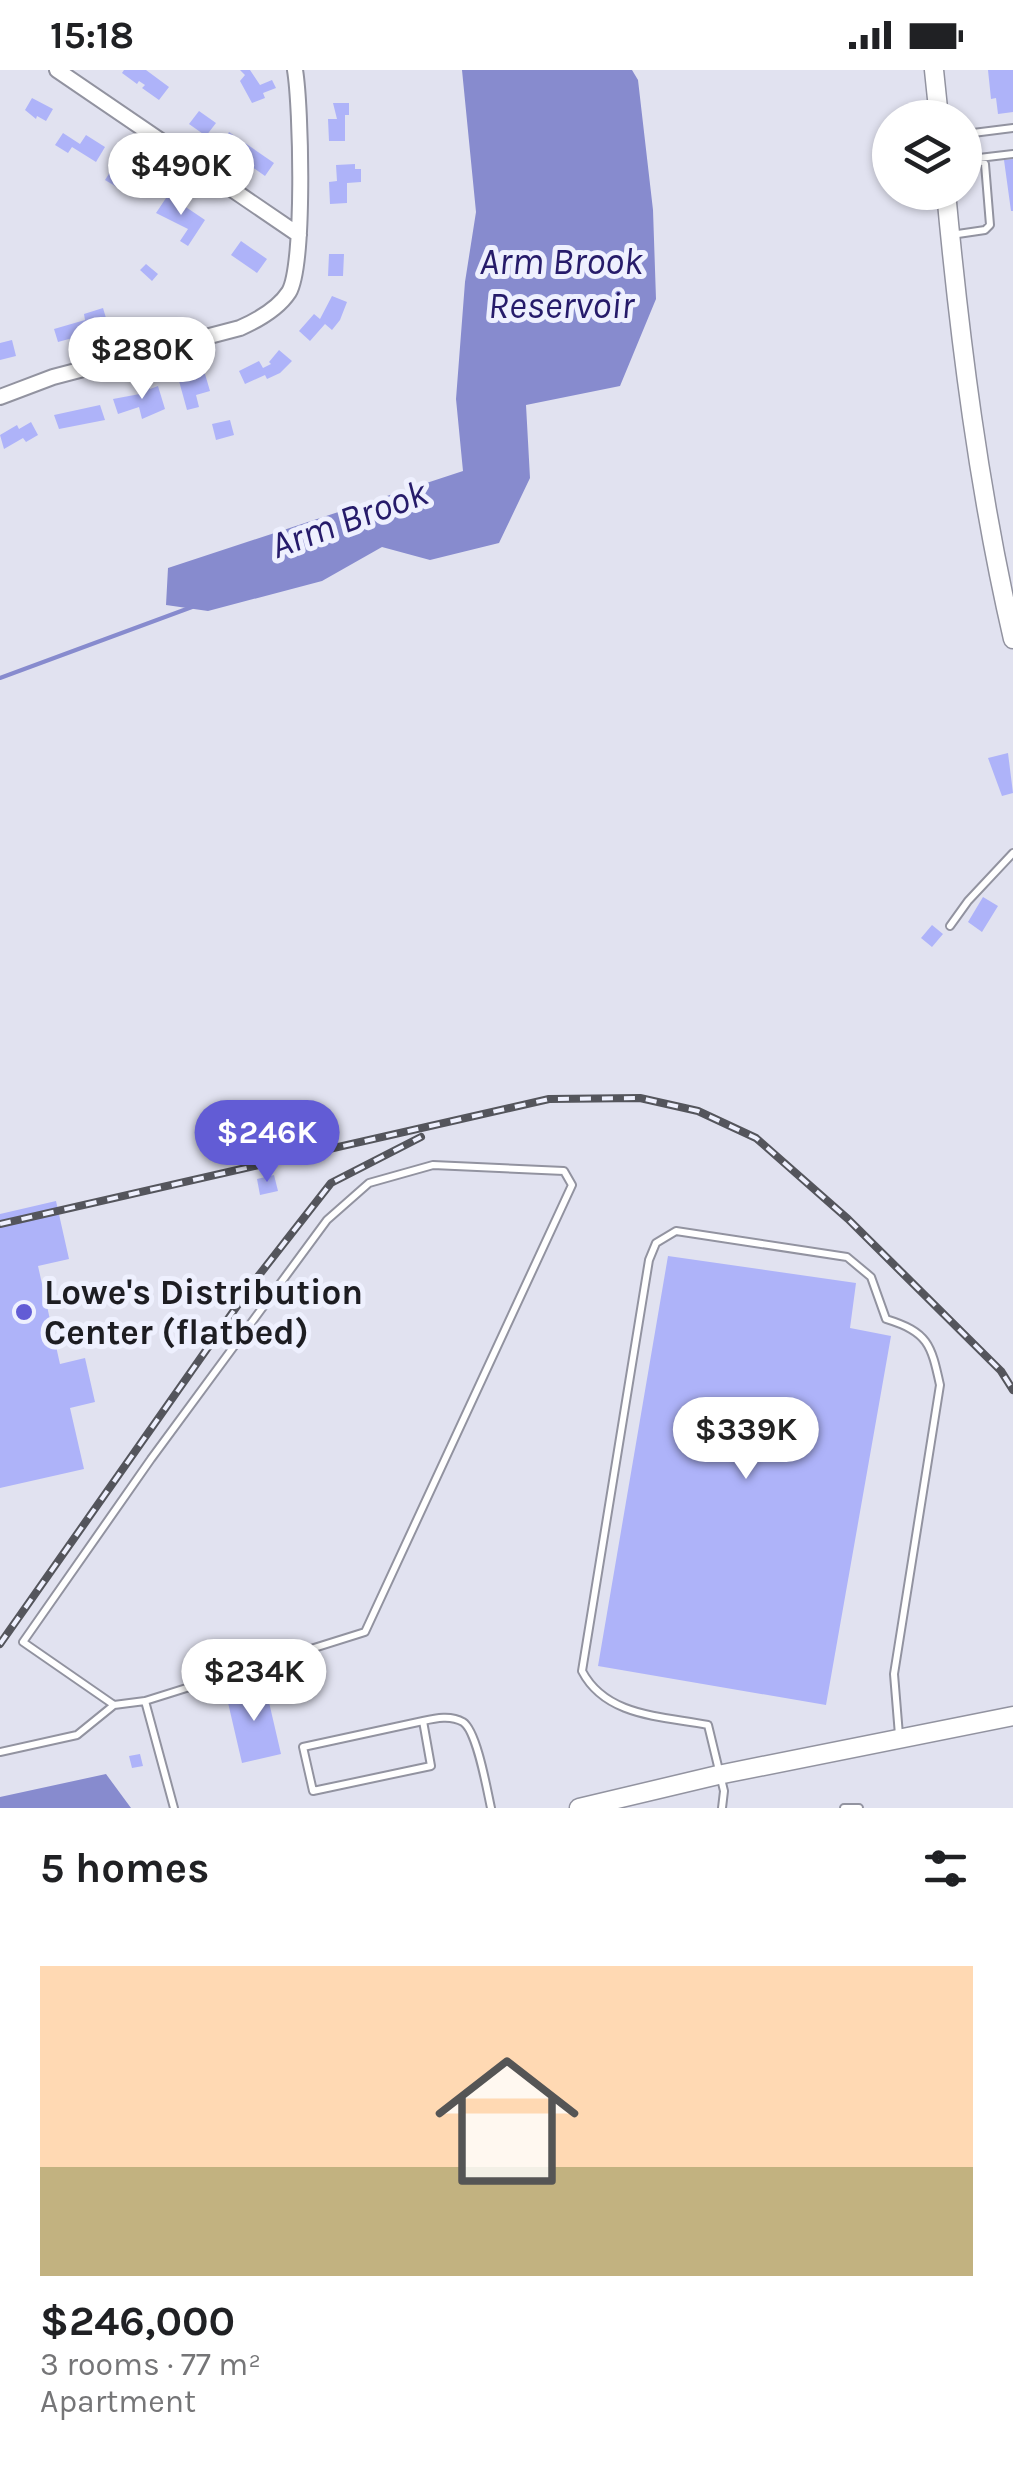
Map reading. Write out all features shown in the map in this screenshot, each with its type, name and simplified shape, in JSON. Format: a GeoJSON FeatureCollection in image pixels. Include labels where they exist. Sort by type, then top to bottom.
{"type":"FeatureCollection","features":[{"type":"Feature","properties":{"kind":"street"},"geometry":{"type":"LineString","coordinates":[[58,70],[299,235]]}},
{"type":"Feature","properties":{"kind":"street"},"geometry":{"type":"LineString","coordinates":[[0,397],[53,377],[176,346],[257,320],[280,303],[290,290],[297,266],[296,70]]}},
{"type":"Feature","properties":{"kind":"street"},"geometry":{"type":"LineString","coordinates":[[934,70],[936,100]]}},
{"type":"Feature","properties":{"kind":"street"},"geometry":{"type":"LineString","coordinates":[[948,210],[980,465],[1013,639]]}},
{"type":"Feature","properties":{"kind":"street"},"geometry":{"type":"LineString","coordinates":[[580,1808],[718,1775],[1013,1716]]}},
{"type":"Feature","properties":{"kind":"lane"},"geometry":{"type":"LineString","coordinates":[[982,134],[1013,128]]}},
{"type":"Feature","properties":{"kind":"lane"},"geometry":{"type":"LineString","coordinates":[[982,158],[1013,154]]}},
{"type":"Feature","properties":{"kind":"lane"},"geometry":{"type":"LineString","coordinates":[[950,235],[989,228],[982,162]]}},
{"type":"Feature","properties":{"kind":"lane"},"geometry":{"type":"LineString","coordinates":[[950,926],[1013,853]]}},
{"type":"Feature","properties":{"kind":"lane"},"geometry":{"type":"LineString","coordinates":[[2,1750],[77,1735],[114,1704],[145,1700],[365,1632],[572,1185],[564,1171],[434,1165],[369,1183],[327,1220],[23,1642],[114,1704]]}},
{"type":"Feature","properties":{"kind":"lane"},"geometry":{"type":"LineString","coordinates":[[722,1808],[724,1791],[708,1725],[614,1704],[589,1684],[582,1671],[648,1260],[656,1243],[676,1232],[847,1257],[871,1277],[886,1319],[912,1327],[930,1346],[940,1385],[894,1674],[899,1737]]}},
{"type":"Feature","properties":{"kind":"lane"},"geometry":{"type":"LineString","coordinates":[[145,1700],[174,1808]]}},
{"type":"Feature","properties":{"kind":"lane"},"geometry":{"type":"LineString","coordinates":[[423,1721],[432,1766],[313,1791],[303,1748],[423,1721],[442,1717],[464,1723],[472,1734],[491,1808]]}},
{"type":"Feature","properties":{"kind":"lane"},"geometry":{"type":"LineString","coordinates":[[844,1808],[859,1808]]}},
{"type":"Feature","properties":{"kind":"water","name":"Arm Brook Reservoir"},"geometry":{"type":"Polygon","coordinates":[[[462,70],[632,70],[638,80],[653,210],[656,299],[620,386],[526,405],[530,478],[499,543],[430,560],[382,547],[322,581],[208,611],[166,605],[168,568],[463,471],[456,399],[465,282],[476,212],[462,70]]]}},
{"type":"Feature","properties":{"kind":"water"},"geometry":{"type":"Polygon","coordinates":[[[106,1774],[131,1808],[0,1808],[0,1797],[106,1774]]]}},
{"type":"Feature","properties":{"kind":"building"},"geometry":{"type":"Polygon","coordinates":[[[146,70],[169,87],[159,100],[142,88],[145,85],[122,73],[146,70]]]}},
{"type":"Feature","properties":{"kind":"building"},"geometry":{"type":"Polygon","coordinates":[[[240,70],[250,70],[260,85],[272,80],[276,88],[252,103],[240,81],[245,75],[240,70]]]}},
{"type":"Feature","properties":{"kind":"building"},"geometry":{"type":"Polygon","coordinates":[[[988,70],[1013,70],[1013,112],[998,114],[996,98],[991,99],[988,70]]]}},
{"type":"Feature","properties":{"kind":"building"},"geometry":{"type":"Polygon","coordinates":[[[32,98],[53,109],[46,121],[25,110],[32,98]]]}},
{"type":"Feature","properties":{"kind":"building"},"geometry":{"type":"Polygon","coordinates":[[[333,103],[349,103],[345,141],[329,141],[328,119],[337,119],[333,103]]]}},
{"type":"Feature","properties":{"kind":"building"},"geometry":{"type":"Polygon","coordinates":[[[199,111],[216,123],[206,136],[189,124],[199,111]]]}},
{"type":"Feature","properties":{"kind":"building"},"geometry":{"type":"Polygon","coordinates":[[[229,132],[274,163],[265,176],[221,145],[229,132]]]}},
{"type":"Feature","properties":{"kind":"building"},"geometry":{"type":"Polygon","coordinates":[[[63,133],[80,144],[86,135],[105,147],[96,162],[72,147],[68,153],[55,145],[63,133]]]}},
{"type":"Feature","properties":{"kind":"building"},"geometry":{"type":"Polygon","coordinates":[[[1013,159],[1013,211],[1011,211],[1004,160],[1013,159]]]}},
{"type":"Feature","properties":{"kind":"building"},"geometry":{"type":"Polygon","coordinates":[[[355,164],[355,169],[361,169],[361,182],[347,183],[347,203],[330,204],[329,182],[337,181],[336,165],[355,164]]]}},
{"type":"Feature","properties":{"kind":"building"},"geometry":{"type":"Polygon","coordinates":[[[114,166],[132,177],[137,170],[157,183],[148,197],[129,185],[125,192],[105,180],[114,166]]]}},
{"type":"Feature","properties":{"kind":"building"},"geometry":{"type":"Polygon","coordinates":[[[168,195],[205,220],[188,246],[180,241],[188,229],[156,213],[168,195]]]}},
{"type":"Feature","properties":{"kind":"building"},"geometry":{"type":"Polygon","coordinates":[[[241,241],[267,259],[257,273],[231,255],[241,241]]]}},
{"type":"Feature","properties":{"kind":"building"},"geometry":{"type":"Polygon","coordinates":[[[329,254],[344,254],[343,276],[328,276],[329,254]]]}},
{"type":"Feature","properties":{"kind":"building"},"geometry":{"type":"Polygon","coordinates":[[[146,264],[158,274],[152,281],[140,270],[146,264]]]}},
{"type":"Feature","properties":{"kind":"building"},"geometry":{"type":"Polygon","coordinates":[[[332,296],[347,302],[340,320],[332,330],[325,324],[310,341],[299,331],[314,314],[320,319],[332,296]]]}},
{"type":"Feature","properties":{"kind":"building"},"geometry":{"type":"Polygon","coordinates":[[[103,308],[109,328],[58,342],[54,329],[85,320],[84,314],[103,308]]]}},
{"type":"Feature","properties":{"kind":"building"},"geometry":{"type":"Polygon","coordinates":[[[12,340],[16,356],[0,360],[0,343],[12,340]]]}},
{"type":"Feature","properties":{"kind":"building"},"geometry":{"type":"Polygon","coordinates":[[[279,350],[292,361],[280,373],[245,384],[239,371],[259,361],[263,368],[271,364],[279,350]]]}},
{"type":"Feature","properties":{"kind":"building"},"geometry":{"type":"Polygon","coordinates":[[[205,374],[210,391],[196,395],[199,407],[187,410],[179,381],[205,374]]]}},
{"type":"Feature","properties":{"kind":"building"},"geometry":{"type":"Polygon","coordinates":[[[148,383],[150,389],[158,386],[165,409],[142,419],[139,407],[118,414],[113,399],[145,393],[142,384],[148,383]]]}},
{"type":"Feature","properties":{"kind":"building"},"geometry":{"type":"Polygon","coordinates":[[[100,405],[105,420],[59,429],[54,415],[100,405]]]}},
{"type":"Feature","properties":{"kind":"building"},"geometry":{"type":"Polygon","coordinates":[[[230,420],[234,435],[216,440],[212,424],[230,420]]]}},
{"type":"Feature","properties":{"kind":"building"},"geometry":{"type":"Polygon","coordinates":[[[31,422],[38,435],[4,449],[0,435],[31,422]]]}},
{"type":"Feature","properties":{"kind":"building"},"geometry":{"type":"Polygon","coordinates":[[[1008,753],[1013,793],[1002,796],[988,758],[1008,753]]]}},
{"type":"Feature","properties":{"kind":"building"},"geometry":{"type":"Polygon","coordinates":[[[983,897],[998,906],[982,932],[968,922],[983,897]]]}},
{"type":"Feature","properties":{"kind":"building"},"geometry":{"type":"Polygon","coordinates":[[[932,925],[943,934],[932,947],[921,938],[932,925]]]}},
{"type":"Feature","properties":{"kind":"building"},"geometry":{"type":"Polygon","coordinates":[[[274,1175],[278,1191],[260,1195],[257,1179],[274,1175]]]}},
{"type":"Feature","properties":{"kind":"building","name":"Lowe's Distribution Center (flatbed)"},"geometry":{"type":"Polygon","coordinates":[[[56,1201],[69,1259],[38,1266],[60,1364],[85,1358],[95,1402],[70,1408],[84,1469],[0,1488],[0,1214],[56,1201]]]}},
{"type":"Feature","properties":{"kind":"building"},"geometry":{"type":"Polygon","coordinates":[[[668,1256],[856,1283],[850,1328],[891,1336],[826,1705],[598,1666],[668,1256]]]}},
{"type":"Feature","properties":{"kind":"building"},"geometry":{"type":"Polygon","coordinates":[[[265,1685],[281,1754],[242,1763],[226,1694],[265,1685]]]}},
{"type":"Feature","properties":{"kind":"building"},"geometry":{"type":"Polygon","coordinates":[[[140,1754],[143,1766],[132,1768],[129,1756],[140,1754]]]}},
{"type":"Feature","properties":{"kind":"waterway","name":"Arm Brook"},"geometry":{"type":"LineString","coordinates":[[0,678],[192,607]]}},
{"type":"Feature","properties":{"kind":"railway"},"geometry":{"type":"LineString","coordinates":[[0,1224],[549,1099],[640,1098],[698,1111],[756,1138],[848,1219],[1001,1371],[1013,1390]]}},
{"type":"Feature","properties":{"kind":"railway"},"geometry":{"type":"LineString","coordinates":[[0,1644],[256,1279],[331,1183],[421,1137]]}},
{"type":"Feature","properties":{"kind":"place","name":"Lowe's Distribution Center (flatbed)"},"geometry":{"type":"Point","coordinates":[24,1312]}}]}
